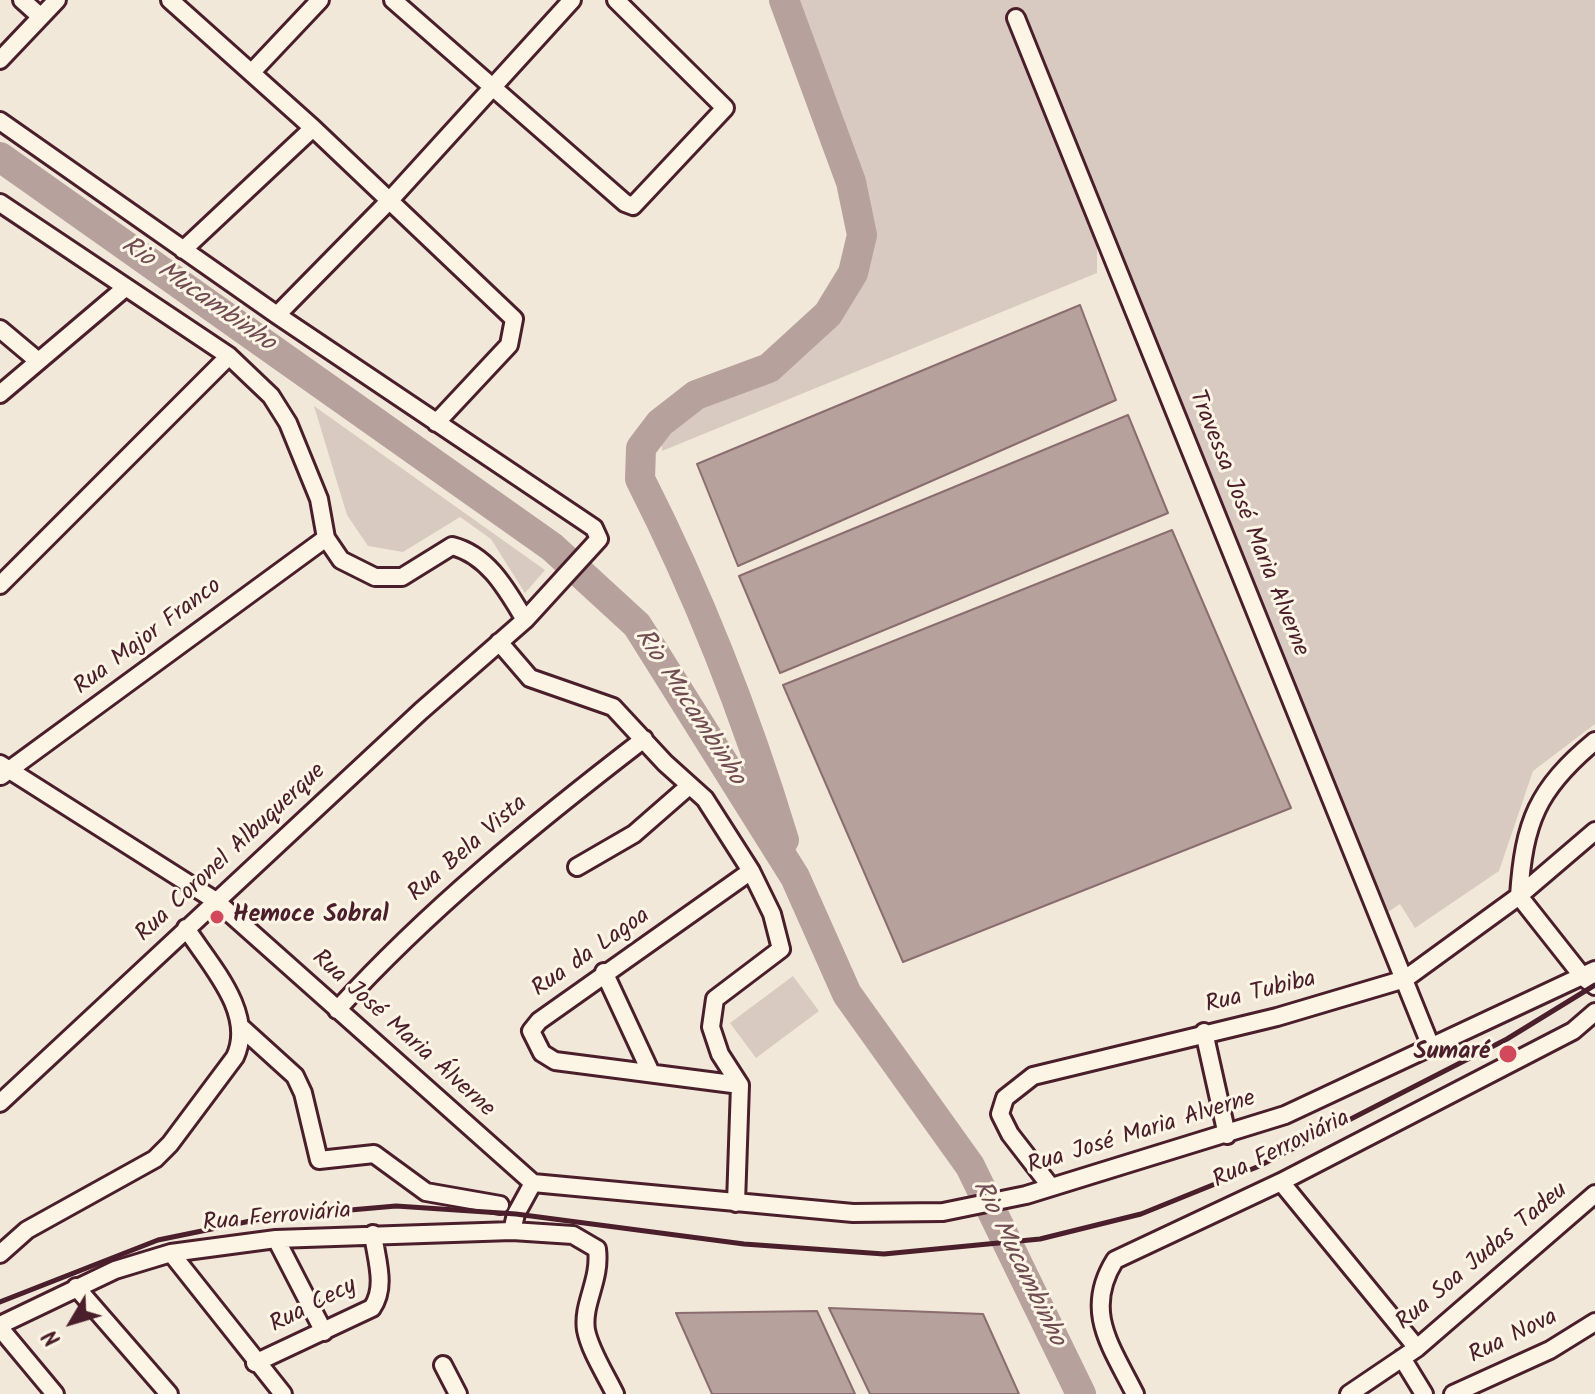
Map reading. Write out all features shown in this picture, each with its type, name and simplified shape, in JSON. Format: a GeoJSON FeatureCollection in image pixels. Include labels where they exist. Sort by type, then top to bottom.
{"type":"FeatureCollection","features":[{"type":"Feature","properties":{"kind":"street"},"geometry":{"type":"LineString","coordinates":[[22,0],[41,17]]}},
{"type":"Feature","properties":{"kind":"street"},"geometry":{"type":"LineString","coordinates":[[0,60],[57,0]]}},
{"type":"Feature","properties":{"kind":"street"},"geometry":{"type":"LineString","coordinates":[[0,121],[436,423],[509,345],[514,319],[313,128],[170,0]]}},
{"type":"Feature","properties":{"kind":"street"},"geometry":{"type":"LineString","coordinates":[[252,72],[320,0]]}},
{"type":"Feature","properties":{"kind":"street"},"geometry":{"type":"LineString","coordinates":[[393,0],[625,203],[633,206],[725,108],[616,0]]}},
{"type":"Feature","properties":{"kind":"street"},"geometry":{"type":"LineString","coordinates":[[277,315],[390,200],[572,0]]}},
{"type":"Feature","properties":{"kind":"street","name":"Travessa José Maria Alverne"},"geometry":{"type":"LineString","coordinates":[[1016,18],[1432,1049]]}},
{"type":"Feature","properties":{"kind":"street"},"geometry":{"type":"LineString","coordinates":[[183,250],[313,128]]}},
{"type":"Feature","properties":{"kind":"street"},"geometry":{"type":"LineString","coordinates":[[0,203],[229,356],[271,396],[288,423],[319,499],[326,538],[341,560],[358,571],[385,578],[402,577],[452,546],[463,548],[491,568],[525,620]]}},
{"type":"Feature","properties":{"kind":"street"},"geometry":{"type":"LineString","coordinates":[[0,394],[125,288]]}},
{"type":"Feature","properties":{"kind":"street"},"geometry":{"type":"LineString","coordinates":[[0,329],[37,360]]}},
{"type":"Feature","properties":{"kind":"street"},"geometry":{"type":"LineString","coordinates":[[0,585],[229,356]]}},
{"type":"Feature","properties":{"kind":"street","name":"Rua Coronel Albuquerque"},"geometry":{"type":"LineString","coordinates":[[0,1103],[186,928],[525,620],[597,544],[598,536],[594,528],[436,423]]}},
{"type":"Feature","properties":{"kind":"street","name":"Rua Major Franco"},"geometry":{"type":"LineString","coordinates":[[3,771],[326,538]]}},
{"type":"Feature","properties":{"kind":"street"},"geometry":{"type":"LineString","coordinates":[[499,642],[530,678],[613,707],[714,810],[751,871],[772,914],[781,949],[715,999],[711,1027],[720,1054],[740,1085],[736,1203]]}},
{"type":"Feature","properties":{"kind":"street","name":"Rua Bela Vista"},"geometry":{"type":"LineString","coordinates":[[337,1010],[441,904],[541,819],[644,739]]}},
{"type":"Feature","properties":{"kind":"street"},"geometry":{"type":"LineString","coordinates":[[1591,978],[1519,896],[1522,844],[1545,790],[1595,741]]}},
{"type":"Feature","properties":{"kind":"street","name":"Rua José Maria Álverne"},"geometry":{"type":"LineString","coordinates":[[3,771],[216,901],[533,1183]]}},
{"type":"Feature","properties":{"kind":"street"},"geometry":{"type":"LineString","coordinates":[[577,867],[634,834],[689,786]]}},
{"type":"Feature","properties":{"kind":"street","name":"Rua Tubiba"},"geometry":{"type":"LineString","coordinates":[[1051,1187],[1001,1121],[1000,1106],[1012,1091],[1033,1076],[1204,1032],[1277,1017],[1405,979],[1519,896],[1595,831]]}},
{"type":"Feature","properties":{"kind":"street","name":"Rua da Lagoa"},"geometry":{"type":"LineString","coordinates":[[740,1085],[555,1061],[542,1053],[531,1031],[539,1021],[604,972],[751,871]]}},
{"type":"Feature","properties":{"kind":"street"},"geometry":{"type":"LineString","coordinates":[[0,1254],[27,1230],[155,1159],[235,1057],[241,1043],[242,1028],[227,990],[186,928]]}},
{"type":"Feature","properties":{"kind":"street"},"geometry":{"type":"LineString","coordinates":[[604,972],[651,1073]]}},
{"type":"Feature","properties":{"kind":"street","name":"Rua José Maria Alverne"},"geometry":{"type":"LineString","coordinates":[[533,1183],[889,1215],[943,1212],[1026,1195],[1285,1115],[1432,1049],[1533,996],[1591,978]]}},
{"type":"Feature","properties":{"kind":"street","name":"Rua Ferroviária"},"geometry":{"type":"LineString","coordinates":[[1135,1394],[1104,1333],[1098,1303],[1105,1276],[1115,1260],[1281,1182],[1573,1031],[1595,1012]]}},
{"type":"Feature","properties":{"kind":"street"},"geometry":{"type":"LineString","coordinates":[[242,1028],[295,1076],[303,1093],[319,1160],[374,1154],[426,1192],[500,1205]]}},
{"type":"Feature","properties":{"kind":"street"},"geometry":{"type":"LineString","coordinates":[[1204,1032],[1227,1135]]}},
{"type":"Feature","properties":{"kind":"street"},"geometry":{"type":"LineString","coordinates":[[1281,1182],[1417,1348]]}},
{"type":"Feature","properties":{"kind":"street"},"geometry":{"type":"LineString","coordinates":[[512,1231],[516,1214],[533,1183]]}},
{"type":"Feature","properties":{"kind":"street","name":"Rua Soa Judas Tadeu"},"geometry":{"type":"LineString","coordinates":[[1349,1394],[1417,1348],[1595,1194]]}},
{"type":"Feature","properties":{"kind":"street","name":"Rua Ferroviária"},"geometry":{"type":"LineString","coordinates":[[0,1327],[115,1270],[171,1253],[276,1239],[373,1234],[512,1231],[573,1235],[597,1249],[600,1270],[588,1306],[586,1330],[615,1394]]}},
{"type":"Feature","properties":{"kind":"street","name":"Rua Cecy"},"geometry":{"type":"LineString","coordinates":[[255,1363],[372,1308],[379,1298],[373,1234]]}},
{"type":"Feature","properties":{"kind":"street"},"geometry":{"type":"LineString","coordinates":[[276,1239],[324,1332]]}},
{"type":"Feature","properties":{"kind":"street"},"geometry":{"type":"LineString","coordinates":[[171,1253],[255,1363],[283,1394]]}},
{"type":"Feature","properties":{"kind":"street"},"geometry":{"type":"LineString","coordinates":[[76,1287],[169,1394]]}},
{"type":"Feature","properties":{"kind":"street","name":"Rua Nova"},"geometry":{"type":"LineString","coordinates":[[1453,1394],[1550,1350],[1595,1322]]}},
{"type":"Feature","properties":{"kind":"street"},"geometry":{"type":"LineString","coordinates":[[0,1327],[55,1394]]}},
{"type":"Feature","properties":{"kind":"street"},"geometry":{"type":"LineString","coordinates":[[1402,1358],[1424,1394]]}},
{"type":"Feature","properties":{"kind":"street"},"geometry":{"type":"LineString","coordinates":[[443,1365],[458,1394]]}},
{"type":"Feature","properties":{"kind":"shaded area"},"geometry":{"type":"Polygon","coordinates":[[[784,0],[1595,0],[1595,724],[1533,771],[1499,871],[1415,928],[1400,904],[1382,916],[1097,221],[1097,273],[662,451],[660,423],[696,395],[769,368],[828,314],[853,273],[862,235],[851,182],[784,0]]]}},
{"type":"Feature","properties":{"kind":"shaded area"},"geometry":{"type":"Polygon","coordinates":[[[1080,305],[1116,400],[738,566],[697,464],[1080,305]]]}},
{"type":"Feature","properties":{"kind":"shaded area"},"geometry":{"type":"Polygon","coordinates":[[[314,406],[545,570],[525,593],[491,539],[460,517],[403,552],[368,546],[347,515],[314,406]]]}},
{"type":"Feature","properties":{"kind":"shaded area"},"geometry":{"type":"Polygon","coordinates":[[[1128,415],[1168,513],[780,673],[739,576],[1128,415]]]}},
{"type":"Feature","properties":{"kind":"shaded area"},"geometry":{"type":"Polygon","coordinates":[[[1172,530],[1291,808],[903,962],[783,685],[1172,530]]]}},
{"type":"Feature","properties":{"kind":"shaded area"},"geometry":{"type":"Polygon","coordinates":[[[793,976],[819,1011],[756,1058],[730,1023],[793,976]]]}},
{"type":"Feature","properties":{"kind":"shaded area"},"geometry":{"type":"Polygon","coordinates":[[[829,1308],[983,1314],[1019,1394],[870,1394],[829,1308]]]}},
{"type":"Feature","properties":{"kind":"shaded area"},"geometry":{"type":"Polygon","coordinates":[[[817,1311],[855,1394],[712,1394],[676,1313],[817,1311]]]}},
{"type":"Feature","properties":{"kind":"waterway"},"geometry":{"type":"LineString","coordinates":[[784,0],[851,182],[862,235],[853,273],[828,314],[769,368],[696,395],[660,423],[641,448],[640,479],[720,656],[784,840]]}},
{"type":"Feature","properties":{"kind":"waterway","name":"Rio Mucambinho"},"geometry":{"type":"LineString","coordinates":[[0,157],[552,547],[637,625],[795,877],[847,994],[970,1166],[1081,1394]]}},
{"type":"Feature","properties":{"kind":"railway"},"geometry":{"type":"LineString","coordinates":[[0,1302],[158,1240],[270,1217],[396,1206],[516,1214],[744,1244],[884,1254],[1040,1239],[1141,1214],[1257,1167],[1507,1039],[1595,985]]}},
{"type":"Feature","properties":{"kind":"place","name":"Hemoce Sobral"},"geometry":{"type":"Point","coordinates":[217,917]}},
{"type":"Feature","properties":{"kind":"place","name":"Sumaré"},"geometry":{"type":"Point","coordinates":[1508,1054]}}]}
